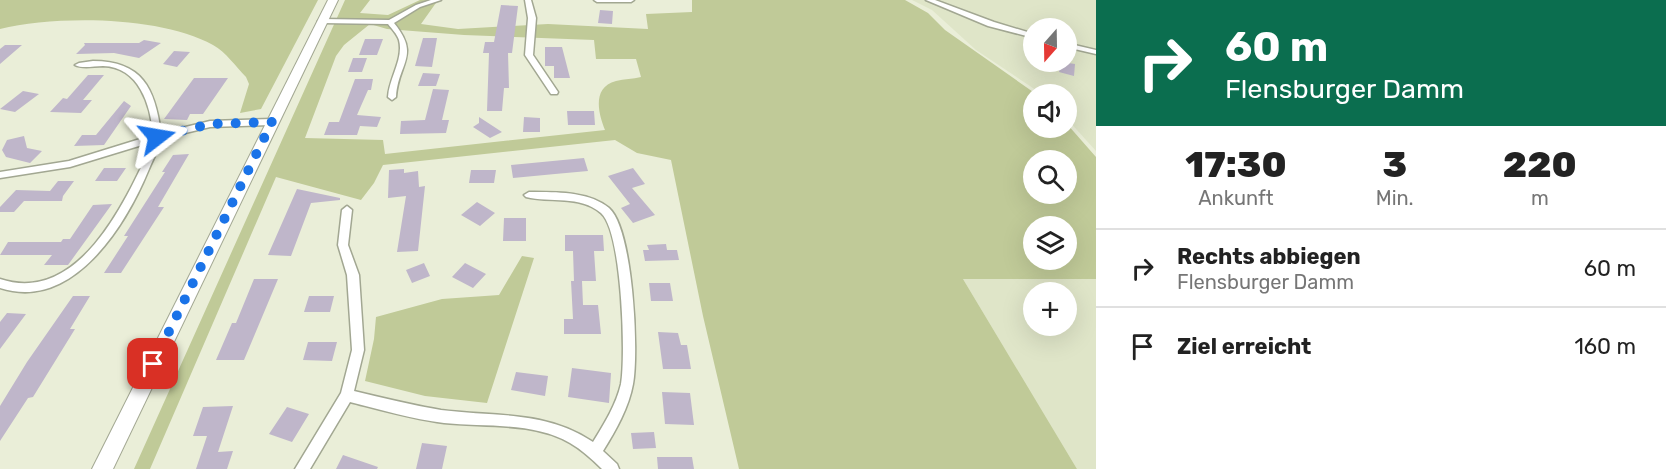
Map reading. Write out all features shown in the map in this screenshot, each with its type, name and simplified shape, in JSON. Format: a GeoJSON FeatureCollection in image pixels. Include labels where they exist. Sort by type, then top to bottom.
{"type":"FeatureCollection","features":[{"type":"Feature","properties":{"kind":"street"},"geometry":{"type":"LineString","coordinates":[[102,469],[333,0]]}},
{"type":"Feature","properties":{"kind":"street"},"geometry":{"type":"LineString","coordinates":[[322,21],[390,22],[418,6],[438,0]]}},
{"type":"Feature","properties":{"kind":"street"},"geometry":{"type":"LineString","coordinates":[[528,0],[532,18],[529,55],[554,92]]}},
{"type":"Feature","properties":{"kind":"street"},"geometry":{"type":"LineString","coordinates":[[597,0],[632,0]]}},
{"type":"Feature","properties":{"kind":"street"},"geometry":{"type":"LineString","coordinates":[[929,0],[992,24],[1023,33]]}},
{"type":"Feature","properties":{"kind":"street"},"geometry":{"type":"LineString","coordinates":[[390,22],[404,40],[403,59],[391,84],[392,97]]}},
{"type":"Feature","properties":{"kind":"street"},"geometry":{"type":"LineString","coordinates":[[1077,48],[1096,52]]}},
{"type":"Feature","properties":{"kind":"street"},"geometry":{"type":"LineString","coordinates":[[0,283],[20,288],[42,286],[59,281],[77,269],[130,202],[157,137],[150,100],[134,72],[117,64],[100,62],[79,65]]}},
{"type":"Feature","properties":{"kind":"street"},"geometry":{"type":"LineString","coordinates":[[0,175],[70,164],[157,137],[210,124],[272,122]]}},
{"type":"Feature","properties":{"kind":"street"},"geometry":{"type":"LineString","coordinates":[[530,195],[573,198],[597,205],[611,216],[618,233],[631,346],[628,382],[618,414],[596,450]]}},
{"type":"Feature","properties":{"kind":"street"},"geometry":{"type":"LineString","coordinates":[[302,469],[347,395],[358,350],[352,275],[343,245],[347,210]]}},
{"type":"Feature","properties":{"kind":"street"},"geometry":{"type":"LineString","coordinates":[[347,395],[412,412],[469,419],[539,423],[566,433],[596,450],[612,469]]}},
{"type":"Feature","properties":{"kind":"shaded area"},"geometry":{"type":"Polygon","coordinates":[[[912,0],[1096,0],[1096,151],[1077,130],[1077,84],[1027,84],[976,50],[932,10],[912,0]]]}},
{"type":"Feature","properties":{"kind":"shaded area"},"geometry":{"type":"Polygon","coordinates":[[[963,279],[1096,279],[1096,469],[1077,469],[963,279]]]}},
{"type":"Feature","properties":{"kind":"green space"},"geometry":{"type":"Polygon","coordinates":[[[0,0],[318,0],[261,109],[240,113],[249,84],[231,60],[213,45],[191,35],[166,28],[108,21],[79,20],[23,24],[0,29],[0,0]]]}},
{"type":"Feature","properties":{"kind":"green space"},"geometry":{"type":"Polygon","coordinates":[[[345,0],[370,0],[360,13],[388,15],[420,0],[438,0],[421,24],[458,29],[548,24],[648,29],[646,14],[692,12],[692,0],[905,0],[928,13],[945,30],[1023,85],[1023,138],[1077,138],[1077,135],[1096,157],[1096,279],[963,279],[1077,469],[739,469],[703,316],[671,160],[637,153],[615,140],[383,165],[374,183],[361,200],[276,177],[150,469],[134,469],[345,0]],[[370,24],[344,45],[336,56],[305,138],[383,140],[385,154],[605,130],[599,109],[603,89],[616,81],[641,77],[636,59],[596,59],[594,40],[464,35],[387,29],[370,24]]]}},
{"type":"Feature","properties":{"kind":"green space"},"geometry":{"type":"Polygon","coordinates":[[[522,256],[534,258],[487,403],[425,396],[365,381],[376,317],[442,299],[499,295],[522,256]]]}},
{"type":"Feature","properties":{"kind":"building"},"geometry":{"type":"Polygon","coordinates":[[[501,5],[518,6],[512,53],[508,53],[509,88],[504,88],[502,111],[487,111],[489,53],[483,53],[485,42],[494,42],[501,5]]]}},
{"type":"Feature","properties":{"kind":"building"},"geometry":{"type":"Polygon","coordinates":[[[600,10],[613,11],[612,24],[598,23],[600,10]]]}},
{"type":"Feature","properties":{"kind":"building"},"geometry":{"type":"Polygon","coordinates":[[[423,38],[437,38],[432,67],[415,66],[423,38]]]}},
{"type":"Feature","properties":{"kind":"building"},"geometry":{"type":"Polygon","coordinates":[[[365,39],[383,39],[377,55],[359,55],[365,39]]]}},
{"type":"Feature","properties":{"kind":"building"},"geometry":{"type":"Polygon","coordinates":[[[144,40],[161,43],[139,58],[114,53],[76,54],[85,45],[84,43],[139,43],[144,40]]]}},
{"type":"Feature","properties":{"kind":"building"},"geometry":{"type":"Polygon","coordinates":[[[5,45],[22,45],[0,64],[0,49],[5,45]]]}},
{"type":"Feature","properties":{"kind":"building"},"geometry":{"type":"Polygon","coordinates":[[[545,47],[562,47],[570,78],[554,78],[554,66],[545,66],[545,47]]]}},
{"type":"Feature","properties":{"kind":"building"},"geometry":{"type":"Polygon","coordinates":[[[174,51],[190,52],[177,67],[163,64],[174,51]]]}},
{"type":"Feature","properties":{"kind":"building"},"geometry":{"type":"Polygon","coordinates":[[[353,58],[367,58],[362,72],[348,72],[353,58]]]}},
{"type":"Feature","properties":{"kind":"building"},"geometry":{"type":"Polygon","coordinates":[[[1059,72],[1074,72],[1074,76],[1059,72]]]}},
{"type":"Feature","properties":{"kind":"building"},"geometry":{"type":"Polygon","coordinates":[[[423,73],[440,74],[436,86],[418,86],[423,73]]]}},
{"type":"Feature","properties":{"kind":"building"},"geometry":{"type":"Polygon","coordinates":[[[88,75],[104,75],[83,100],[92,100],[81,113],[50,112],[63,98],[67,99],[88,75]]]}},
{"type":"Feature","properties":{"kind":"building"},"geometry":{"type":"Polygon","coordinates":[[[194,78],[228,78],[203,114],[190,114],[187,120],[164,119],[194,78]]]}},
{"type":"Feature","properties":{"kind":"building"},"geometry":{"type":"Polygon","coordinates":[[[355,79],[373,79],[371,90],[368,90],[357,115],[381,117],[377,127],[360,126],[357,135],[324,135],[329,122],[339,122],[355,79]]]}},
{"type":"Feature","properties":{"kind":"building"},"geometry":{"type":"Polygon","coordinates":[[[433,89],[449,90],[442,120],[449,120],[446,133],[400,134],[401,121],[425,120],[433,89]]]}},
{"type":"Feature","properties":{"kind":"building"},"geometry":{"type":"Polygon","coordinates":[[[23,91],[39,94],[15,112],[0,109],[23,91]]]}},
{"type":"Feature","properties":{"kind":"building"},"geometry":{"type":"Polygon","coordinates":[[[124,101],[131,106],[104,145],[74,146],[82,135],[96,135],[124,101]]]}},
{"type":"Feature","properties":{"kind":"building"},"geometry":{"type":"Polygon","coordinates":[[[567,111],[594,111],[595,125],[568,125],[567,111]]]}},
{"type":"Feature","properties":{"kind":"building"},"geometry":{"type":"Polygon","coordinates":[[[479,117],[502,132],[490,138],[473,127],[479,123],[479,117]]]}},
{"type":"Feature","properties":{"kind":"building"},"geometry":{"type":"Polygon","coordinates":[[[524,117],[540,118],[540,132],[523,132],[524,117]]]}},
{"type":"Feature","properties":{"kind":"building"},"geometry":{"type":"Polygon","coordinates":[[[24,136],[27,148],[42,151],[30,163],[6,157],[2,150],[7,140],[24,136]]]}},
{"type":"Feature","properties":{"kind":"building"},"geometry":{"type":"Polygon","coordinates":[[[189,154],[158,207],[164,207],[121,273],[104,273],[128,236],[124,236],[165,172],[162,172],[173,155],[189,154]]]}},
{"type":"Feature","properties":{"kind":"building"},"geometry":{"type":"Polygon","coordinates":[[[584,158],[588,171],[513,178],[511,165],[584,158]]]}},
{"type":"Feature","properties":{"kind":"building"},"geometry":{"type":"Polygon","coordinates":[[[104,168],[126,168],[117,181],[95,181],[104,168]]]}},
{"type":"Feature","properties":{"kind":"building"},"geometry":{"type":"Polygon","coordinates":[[[633,168],[645,184],[632,188],[655,215],[633,223],[621,208],[630,204],[608,176],[633,168]]]}},
{"type":"Feature","properties":{"kind":"building"},"geometry":{"type":"Polygon","coordinates":[[[404,169],[404,173],[418,171],[419,187],[425,186],[418,251],[397,252],[406,196],[388,198],[389,170],[404,169]]]}},
{"type":"Feature","properties":{"kind":"building"},"geometry":{"type":"Polygon","coordinates":[[[471,170],[496,170],[494,183],[469,183],[471,170]]]}},
{"type":"Feature","properties":{"kind":"building"},"geometry":{"type":"Polygon","coordinates":[[[58,181],[74,181],[62,201],[24,201],[14,212],[0,212],[0,207],[16,190],[50,191],[58,181]]]}},
{"type":"Feature","properties":{"kind":"building"},"geometry":{"type":"Polygon","coordinates":[[[297,189],[340,198],[340,200],[311,203],[291,256],[268,255],[297,189]]]}},
{"type":"Feature","properties":{"kind":"building"},"geometry":{"type":"Polygon","coordinates":[[[477,202],[495,213],[480,226],[461,215],[477,202]]]}},
{"type":"Feature","properties":{"kind":"building"},"geometry":{"type":"Polygon","coordinates":[[[112,204],[68,265],[44,265],[52,255],[0,255],[8,242],[61,242],[63,239],[70,239],[93,205],[112,204]]]}},
{"type":"Feature","properties":{"kind":"building"},"geometry":{"type":"Polygon","coordinates":[[[504,218],[526,218],[526,241],[503,241],[504,218]]]}},
{"type":"Feature","properties":{"kind":"building"},"geometry":{"type":"Polygon","coordinates":[[[565,235],[603,235],[604,251],[594,251],[596,281],[574,281],[573,251],[565,251],[565,235]]]}},
{"type":"Feature","properties":{"kind":"building"},"geometry":{"type":"Polygon","coordinates":[[[666,244],[667,250],[677,250],[679,260],[645,261],[643,250],[649,250],[647,245],[666,244]]]}},
{"type":"Feature","properties":{"kind":"building"},"geometry":{"type":"Polygon","coordinates":[[[424,263],[430,276],[412,283],[406,270],[424,263]]]}},
{"type":"Feature","properties":{"kind":"building"},"geometry":{"type":"Polygon","coordinates":[[[465,263],[486,274],[473,288],[452,277],[465,263]]]}},
{"type":"Feature","properties":{"kind":"building"},"geometry":{"type":"Polygon","coordinates":[[[254,279],[278,279],[244,360],[216,360],[232,323],[236,323],[254,279]]]}},
{"type":"Feature","properties":{"kind":"building"},"geometry":{"type":"Polygon","coordinates":[[[571,281],[582,281],[583,305],[598,305],[601,334],[564,334],[564,319],[573,319],[571,281]]]}},
{"type":"Feature","properties":{"kind":"building"},"geometry":{"type":"Polygon","coordinates":[[[649,283],[670,283],[673,301],[651,301],[649,283]]]}},
{"type":"Feature","properties":{"kind":"building"},"geometry":{"type":"Polygon","coordinates":[[[73,296],[90,296],[70,329],[75,329],[33,397],[28,398],[0,441],[0,406],[27,362],[73,296]]]}},
{"type":"Feature","properties":{"kind":"building"},"geometry":{"type":"Polygon","coordinates":[[[309,296],[334,296],[330,312],[304,312],[309,296]]]}},
{"type":"Feature","properties":{"kind":"building"},"geometry":{"type":"Polygon","coordinates":[[[7,313],[26,314],[0,349],[0,322],[7,313]]]}},
{"type":"Feature","properties":{"kind":"building"},"geometry":{"type":"Polygon","coordinates":[[[658,332],[678,333],[681,345],[687,345],[691,369],[663,369],[658,332]]]}},
{"type":"Feature","properties":{"kind":"building"},"geometry":{"type":"Polygon","coordinates":[[[308,342],[337,342],[332,361],[303,360],[308,342]]]}},
{"type":"Feature","properties":{"kind":"building"},"geometry":{"type":"Polygon","coordinates":[[[572,368],[611,373],[609,403],[568,397],[572,368]]]}},
{"type":"Feature","properties":{"kind":"building"},"geometry":{"type":"Polygon","coordinates":[[[516,372],[548,376],[545,396],[511,390],[516,372]]]}},
{"type":"Feature","properties":{"kind":"building"},"geometry":{"type":"Polygon","coordinates":[[[662,392],[690,393],[694,425],[665,424],[662,392]]]}},
{"type":"Feature","properties":{"kind":"building"},"geometry":{"type":"Polygon","coordinates":[[[233,406],[218,452],[233,451],[227,469],[196,469],[207,436],[193,436],[203,407],[233,406]]]}},
{"type":"Feature","properties":{"kind":"building"},"geometry":{"type":"Polygon","coordinates":[[[287,407],[309,414],[292,442],[269,434],[287,407]]]}},
{"type":"Feature","properties":{"kind":"building"},"geometry":{"type":"Polygon","coordinates":[[[654,432],[656,448],[633,449],[631,433],[654,432]]]}},
{"type":"Feature","properties":{"kind":"building"},"geometry":{"type":"Polygon","coordinates":[[[422,443],[447,446],[442,469],[416,469],[422,443]]]}},
{"type":"Feature","properties":{"kind":"building"},"geometry":{"type":"Polygon","coordinates":[[[343,455],[378,467],[377,469],[336,469],[343,455]]]}},
{"type":"Feature","properties":{"kind":"building"},"geometry":{"type":"Polygon","coordinates":[[[657,457],[692,457],[694,469],[658,469],[657,457]]]}},
{"type":"Feature","properties":{"kind":"route"},"geometry":{"type":"LineString","coordinates":[[153,364],[272,122],[210,124],[157,137]]}}]}
